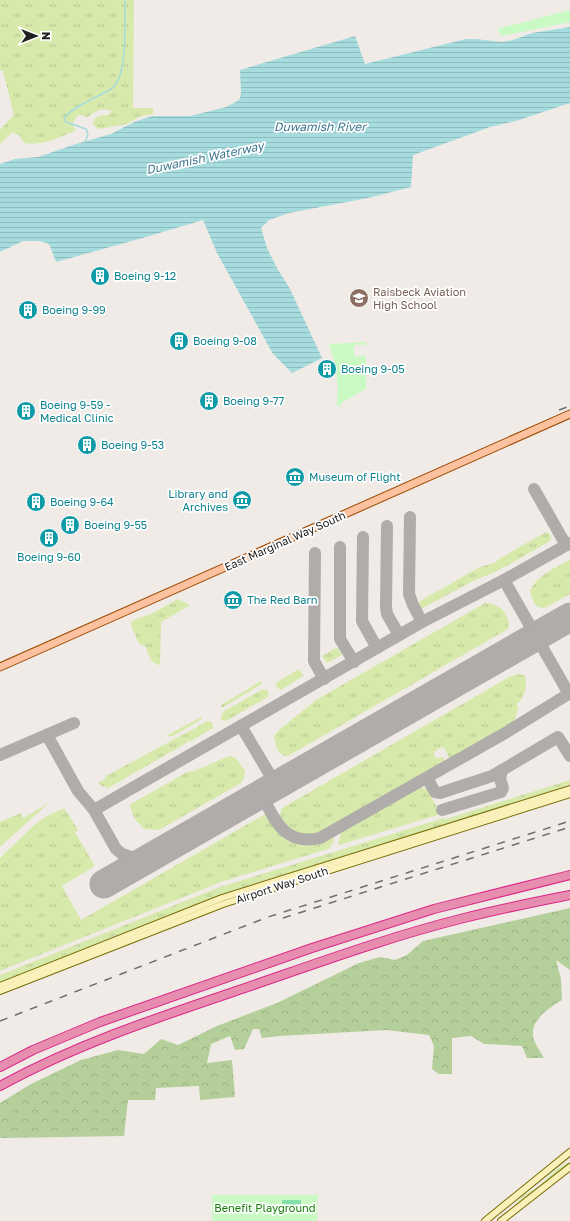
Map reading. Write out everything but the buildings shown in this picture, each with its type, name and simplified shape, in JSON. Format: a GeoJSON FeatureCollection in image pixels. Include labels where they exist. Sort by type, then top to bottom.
{"type":"FeatureCollection","features":[{"type":"Feature","properties":{"kind":"highway"},"geometry":{"type":"LineString","coordinates":[[0,1067],[33,1050],[100,1022],[312,948],[434,909],[570,875]]}},
{"type":"Feature","properties":{"kind":"highway"},"geometry":{"type":"LineString","coordinates":[[0,1086],[16,1077],[115,1033],[301,969],[450,922],[570,895]]}},
{"type":"Feature","properties":{"kind":"main road","name":"East Marginal Way South"},"geometry":{"type":"LineString","coordinates":[[0,667],[570,414]]}},
{"type":"Feature","properties":{"kind":"main road","name":"Airport Way South"},"geometry":{"type":"LineString","coordinates":[[0,986],[222,898],[570,789]]}},
{"type":"Feature","properties":{"kind":"main road","name":"Airport Way South"},"geometry":{"type":"LineString","coordinates":[[0,991],[223,904],[570,794]]}},
{"type":"Feature","properties":{"kind":"main road"},"geometry":{"type":"LineString","coordinates":[[485,1221],[570,1152]]}},
{"type":"Feature","properties":{"kind":"main road"},"geometry":{"type":"LineString","coordinates":[[501,1221],[570,1168]]}},
{"type":"Feature","properties":{"kind":"green space"},"geometry":{"type":"Polygon","coordinates":[[[0,0],[134,0],[133,108],[153,108],[153,114],[141,116],[127,124],[98,129],[93,125],[95,118],[102,115],[108,115],[112,111],[96,111],[88,117],[78,115],[72,124],[76,130],[50,141],[31,144],[24,143],[19,135],[13,132],[0,144],[0,130],[14,115],[3,71],[0,70],[0,0]]]}},
{"type":"Feature","properties":{"kind":"green space"},"geometry":{"type":"Polygon","coordinates":[[[570,10],[570,22],[502,36],[497,29],[570,10]]]}},
{"type":"Feature","properties":{"kind":"green space"},"geometry":{"type":"Polygon","coordinates":[[[366,342],[366,345],[354,345],[354,356],[366,356],[366,389],[341,403],[341,406],[337,406],[337,374],[329,344],[366,342]]]}},
{"type":"Feature","properties":{"kind":"green space"},"geometry":{"type":"Polygon","coordinates":[[[546,532],[550,534],[550,541],[499,570],[469,583],[421,609],[418,605],[420,601],[480,567],[494,563],[546,532]]]}},
{"type":"Feature","properties":{"kind":"green space"},"geometry":{"type":"Polygon","coordinates":[[[570,560],[570,594],[547,607],[543,608],[537,606],[533,601],[530,591],[533,585],[547,572],[570,560]]]}},
{"type":"Feature","properties":{"kind":"green space"},"geometry":{"type":"Polygon","coordinates":[[[178,599],[190,605],[161,622],[160,665],[152,661],[145,646],[139,644],[131,625],[131,621],[133,622],[134,620],[155,612],[178,599]]]}},
{"type":"Feature","properties":{"kind":"green space"},"geometry":{"type":"Polygon","coordinates":[[[485,603],[495,605],[503,610],[508,619],[508,629],[288,756],[284,756],[277,750],[274,736],[280,729],[316,700],[485,603]]]}},
{"type":"Feature","properties":{"kind":"green space"},"geometry":{"type":"Polygon","coordinates":[[[336,648],[339,649],[342,655],[327,663],[322,656],[336,648]]]}},
{"type":"Feature","properties":{"kind":"green space"},"geometry":{"type":"Polygon","coordinates":[[[299,669],[303,676],[281,690],[277,688],[277,682],[299,669]]]}},
{"type":"Feature","properties":{"kind":"green space"},"geometry":{"type":"Polygon","coordinates":[[[517,674],[524,675],[526,686],[520,702],[517,704],[517,707],[519,707],[515,719],[510,726],[450,760],[445,749],[442,747],[435,751],[434,755],[435,758],[443,757],[446,763],[322,833],[315,835],[297,834],[288,829],[282,822],[282,808],[509,677],[517,674]]]}},
{"type":"Feature","properties":{"kind":"green space"},"geometry":{"type":"Polygon","coordinates":[[[261,681],[262,684],[222,708],[221,705],[261,681]]]}},
{"type":"Feature","properties":{"kind":"green space"},"geometry":{"type":"Polygon","coordinates":[[[263,689],[268,691],[268,697],[226,721],[222,720],[221,718],[223,712],[263,689]]]}},
{"type":"Feature","properties":{"kind":"green space"},"geometry":{"type":"Polygon","coordinates":[[[201,717],[202,719],[173,736],[166,736],[201,717]]]}},
{"type":"Feature","properties":{"kind":"green space"},"geometry":{"type":"Polygon","coordinates":[[[208,721],[212,722],[213,728],[190,742],[189,740],[188,742],[108,788],[102,786],[98,782],[104,780],[106,776],[208,721]]]}},
{"type":"Feature","properties":{"kind":"green space"},"geometry":{"type":"Polygon","coordinates":[[[229,756],[236,758],[245,771],[244,778],[241,783],[159,830],[144,829],[135,819],[129,805],[187,772],[194,771],[229,756]]]}},
{"type":"Feature","properties":{"kind":"green space"},"geometry":{"type":"Polygon","coordinates":[[[570,780],[570,785],[567,784],[567,786],[220,896],[115,936],[0,983],[0,975],[220,887],[570,780]]]}},
{"type":"Feature","properties":{"kind":"green space"},"geometry":{"type":"Polygon","coordinates":[[[417,787],[427,789],[441,814],[339,845],[338,843],[342,830],[417,787]]]}},
{"type":"Feature","properties":{"kind":"green space"},"geometry":{"type":"Polygon","coordinates":[[[49,803],[0,847],[0,822],[21,813],[23,818],[49,803]]]}},
{"type":"Feature","properties":{"kind":"green space"},"geometry":{"type":"Polygon","coordinates":[[[64,808],[78,830],[75,832],[95,866],[62,886],[81,920],[267,813],[279,830],[294,840],[312,842],[332,836],[334,838],[332,845],[328,849],[221,882],[0,971],[0,858],[34,825],[45,817],[64,808]]]}},
{"type":"Feature","properties":{"kind":"green space"},"geometry":{"type":"Polygon","coordinates":[[[570,908],[570,970],[556,960],[561,979],[562,1000],[538,1019],[533,1029],[534,1040],[544,1058],[527,1058],[522,1046],[484,1044],[471,1036],[452,1038],[452,1074],[439,1074],[432,1069],[434,1046],[429,1035],[386,1030],[262,1038],[259,1029],[253,1029],[244,1049],[235,1050],[230,1036],[211,1044],[207,1063],[232,1060],[235,1097],[200,1100],[199,1086],[156,1088],[155,1100],[128,1100],[124,1136],[0,1138],[0,1103],[31,1084],[81,1060],[118,1050],[144,1054],[161,1039],[178,1045],[217,1026],[277,1003],[359,963],[380,957],[395,960],[407,955],[423,941],[570,908]]]}},
{"type":"Feature","properties":{"kind":"green space"},"geometry":{"type":"Polygon","coordinates":[[[570,1161],[570,1164],[518,1205],[516,1203],[525,1194],[538,1187],[557,1169],[570,1161]]]}},
{"type":"Feature","properties":{"kind":"green space","name":"Benefit Playground"},"geometry":{"type":"Polygon","coordinates":[[[212,1195],[318,1195],[317,1221],[212,1221],[212,1195]]]}},
{"type":"Feature","properties":{"kind":"green space"},"geometry":{"type":"Polygon","coordinates":[[[282,1200],[301,1200],[301,1209],[282,1209],[282,1200]]]}},
{"type":"Feature","properties":{"kind":"water","name":"Duwamish River"},"geometry":{"type":"Polygon","coordinates":[[[570,27],[570,103],[519,120],[490,127],[413,155],[411,187],[368,198],[289,213],[269,220],[261,228],[267,248],[290,289],[322,358],[292,373],[273,354],[217,253],[203,220],[56,262],[50,246],[47,243],[38,241],[23,241],[0,252],[0,164],[15,159],[38,157],[111,134],[134,122],[152,116],[190,116],[226,107],[240,99],[240,70],[355,36],[365,64],[466,39],[502,42],[513,40],[532,33],[570,27]]]}},
{"type":"Feature","properties":{"kind":"waterway"},"geometry":{"type":"LineString","coordinates":[[85,142],[88,134],[86,129],[66,122],[64,118],[80,106],[111,89],[117,83],[121,73],[123,61],[125,0]]}},
{"type":"Feature","properties":{"kind":"taxiway"},"geometry":{"type":"LineString","coordinates":[[534,489],[566,545]]}},
{"type":"Feature","properties":{"kind":"taxiway"},"geometry":{"type":"LineString","coordinates":[[410,517],[409,594],[422,622]]}},
{"type":"Feature","properties":{"kind":"taxiway"},"geometry":{"type":"LineString","coordinates":[[387,526],[386,607],[387,614],[399,635]]}},
{"type":"Feature","properties":{"kind":"taxiway"},"geometry":{"type":"LineString","coordinates":[[363,537],[362,621],[377,648]]}},
{"type":"Feature","properties":{"kind":"taxiway"},"geometry":{"type":"LineString","coordinates":[[94,810],[422,622],[504,580],[570,543]]}},
{"type":"Feature","properties":{"kind":"taxiway"},"geometry":{"type":"LineString","coordinates":[[340,547],[340,639],[354,662]]}},
{"type":"Feature","properties":{"kind":"taxiway"},"geometry":{"type":"LineString","coordinates":[[315,553],[314,661],[324,679]]}},
{"type":"Feature","properties":{"kind":"taxiway"},"geometry":{"type":"LineString","coordinates":[[504,580],[569,694]]}},
{"type":"Feature","properties":{"kind":"taxiway"},"geometry":{"type":"LineString","coordinates":[[261,794],[271,813],[282,829],[298,838],[320,838],[507,732],[570,693]]}},
{"type":"Feature","properties":{"kind":"taxiway"},"geometry":{"type":"LineString","coordinates":[[0,755],[74,723]]}},
{"type":"Feature","properties":{"kind":"taxiway"},"geometry":{"type":"LineString","coordinates":[[241,726],[276,785]]}},
{"type":"Feature","properties":{"kind":"taxiway"},"geometry":{"type":"LineString","coordinates":[[47,735],[78,791],[94,810],[116,849],[122,854],[140,859],[154,855]]}},
{"type":"Feature","properties":{"kind":"taxiway"},"geometry":{"type":"LineString","coordinates":[[427,778],[435,792],[440,793],[492,776],[558,737],[570,756]]}},
{"type":"Feature","properties":{"kind":"taxiway"},"geometry":{"type":"LineString","coordinates":[[442,810],[501,792],[503,788],[500,779],[502,770]]}},
{"type":"Feature","properties":{"kind":"runway"},"geometry":{"type":"LineString","coordinates":[[104,884],[570,617]]}},
{"type":"Feature","properties":{"kind":"railway"},"geometry":{"type":"LineString","coordinates":[[559,410],[570,406]]}},
{"type":"Feature","properties":{"kind":"railway"},"geometry":{"type":"LineString","coordinates":[[0,1021],[268,917],[570,821]]}},
{"type":"Feature","properties":{"kind":"railway"},"geometry":{"type":"LineString","coordinates":[[283,918],[570,827]]}},
{"type":"Feature","properties":{"kind":"place","name":"Boeing 9-12"},"geometry":{"type":"Point","coordinates":[100,276]}},
{"type":"Feature","properties":{"kind":"place","name":"Raisbeck Aviation High School"},"geometry":{"type":"Point","coordinates":[359,298]}},
{"type":"Feature","properties":{"kind":"place","name":"Boeing 9-99"},"geometry":{"type":"Point","coordinates":[28,310]}},
{"type":"Feature","properties":{"kind":"place","name":"Boeing 9-08"},"geometry":{"type":"Point","coordinates":[179,341]}},
{"type":"Feature","properties":{"kind":"place","name":"Boeing 9-05"},"geometry":{"type":"Point","coordinates":[327,369]}},
{"type":"Feature","properties":{"kind":"place","name":"Boeing 9-77"},"geometry":{"type":"Point","coordinates":[209,401]}},
{"type":"Feature","properties":{"kind":"place","name":"Boeing 9-59 - Medical Clinic"},"geometry":{"type":"Point","coordinates":[26,411]}},
{"type":"Feature","properties":{"kind":"place","name":"Boeing 9-53"},"geometry":{"type":"Point","coordinates":[87,445]}},
{"type":"Feature","properties":{"kind":"place","name":"Museum of Flight"},"geometry":{"type":"Point","coordinates":[295,477]}},
{"type":"Feature","properties":{"kind":"place","name":"Library and Archives"},"geometry":{"type":"Point","coordinates":[242,500]}},
{"type":"Feature","properties":{"kind":"place","name":"Boeing 9-64"},"geometry":{"type":"Point","coordinates":[36,502]}},
{"type":"Feature","properties":{"kind":"place","name":"Boeing 9-55"},"geometry":{"type":"Point","coordinates":[70,525]}},
{"type":"Feature","properties":{"kind":"place","name":"Boeing 9-60"},"geometry":{"type":"Point","coordinates":[49,538]}},
{"type":"Feature","properties":{"kind":"place","name":"The Red Barn"},"geometry":{"type":"Point","coordinates":[233,600]}},
{"type":"Feature","properties":{"kind":"water label","name":"Duwamish Waterway"},"geometry":{"type":"Point","coordinates":[205,158]}}]}
